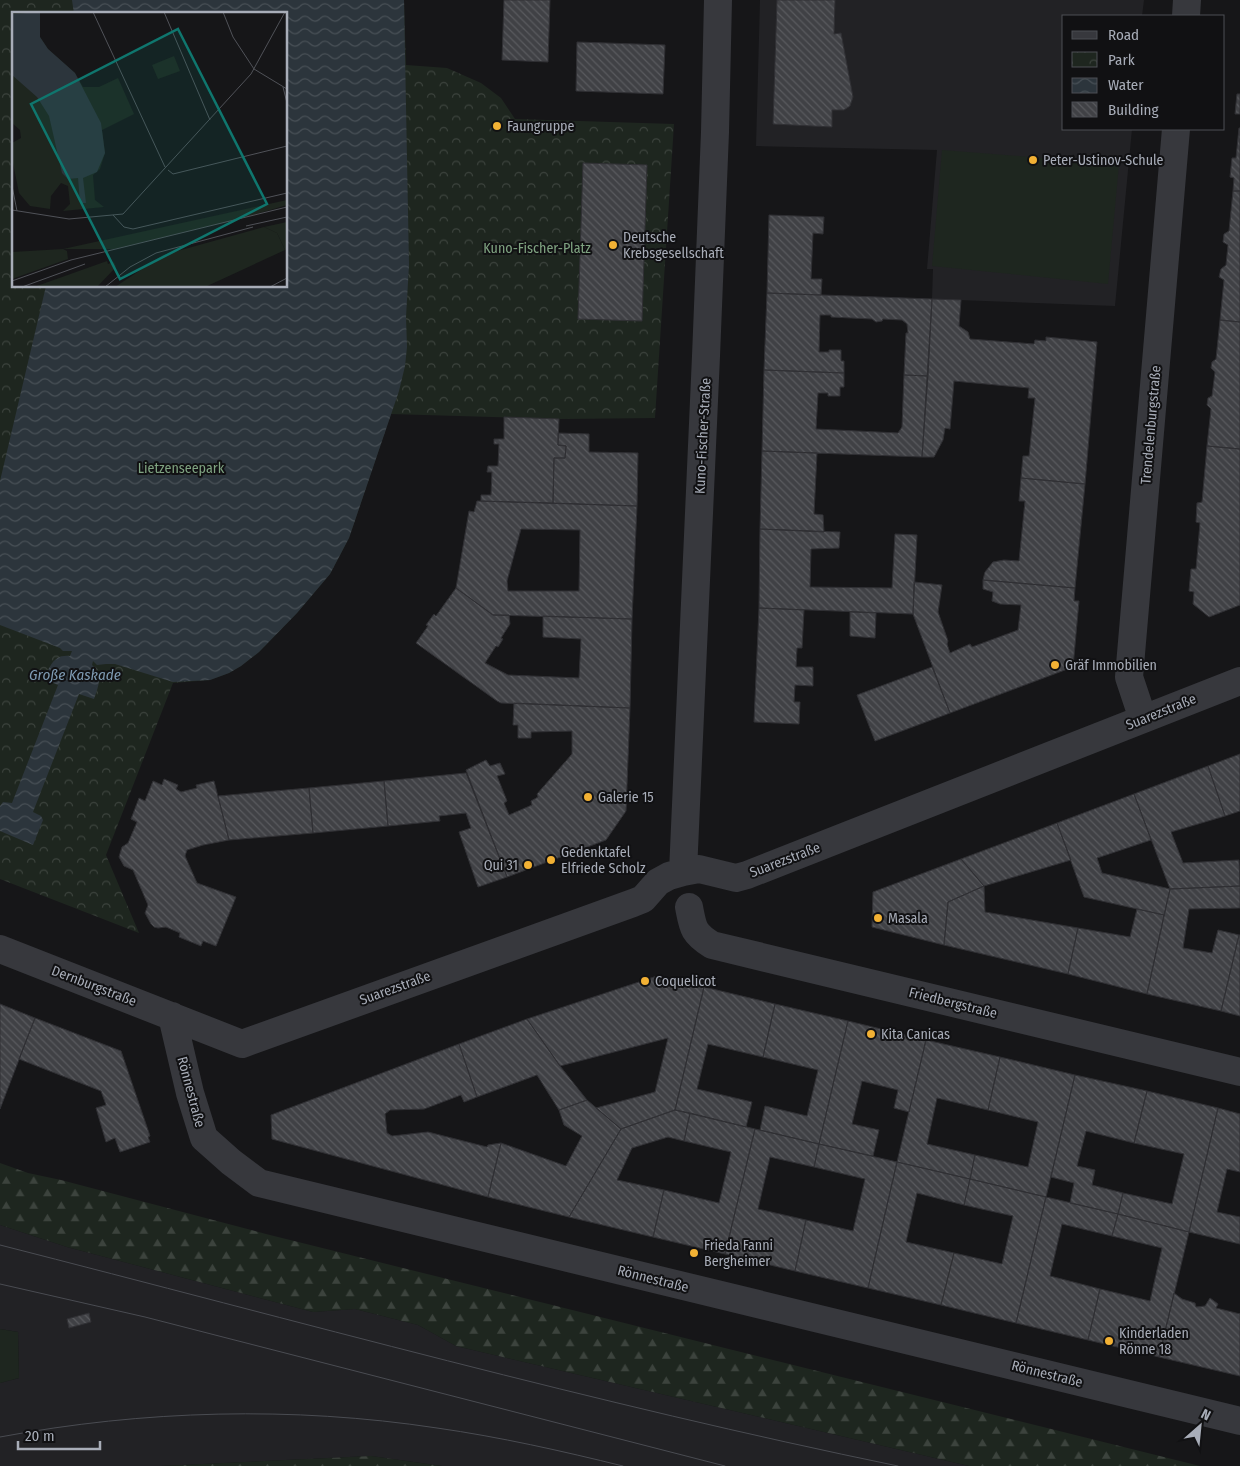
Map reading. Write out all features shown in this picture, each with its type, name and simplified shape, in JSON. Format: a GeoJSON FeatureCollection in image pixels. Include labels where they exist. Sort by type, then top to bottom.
{"type":"FeatureCollection","features":[{"type":"Feature","properties":{"kind":"street","name":"Kuno-Fischer-Straße"},"geometry":{"type":"LineString","coordinates":[[683,872],[706,366],[718,0]]}},
{"type":"Feature","properties":{"kind":"street"},"geometry":{"type":"LineString","coordinates":[[1186,15],[1187,0]]}},
{"type":"Feature","properties":{"kind":"street","name":"Trendelenburgstraße"},"geometry":{"type":"LineString","coordinates":[[1143,719],[1129,677],[1176,130]]}},
{"type":"Feature","properties":{"kind":"street","name":"Suarezstraße"},"geometry":{"type":"LineString","coordinates":[[180,1019],[242,1044],[471,960],[632,904],[643,899],[658,882],[669,876],[699,869],[736,878],[748,875],[1240,681]]}},
{"type":"Feature","properties":{"kind":"street","name":"Friedbergstraße"},"geometry":{"type":"LineString","coordinates":[[688,907],[694,928],[700,937],[712,945],[1240,1072]]}},
{"type":"Feature","properties":{"kind":"street","name":"Dernburgstraße"},"geometry":{"type":"LineString","coordinates":[[0,948],[180,1019]]}},
{"type":"Feature","properties":{"kind":"street","name":"Rönnestraße"},"geometry":{"type":"LineString","coordinates":[[180,1019],[186,1075],[204,1138],[259,1183],[1240,1421]]}},
{"type":"Feature","properties":{"kind":"shaded area","name":"Peter-Ustinov-Schule"},"geometry":{"type":"Polygon","coordinates":[[[760,0],[1144,0],[1142,15],[1062,15],[1062,130],[1132,130],[1115,306],[932,299],[933,269],[927,269],[937,150],[756,146],[760,0]]]}},
{"type":"Feature","properties":{"kind":"shaded area"},"geometry":{"type":"Polygon","coordinates":[[[0,1225],[67,1247],[313,1312],[355,1309],[418,1325],[456,1346],[969,1466],[442,1466],[371,1456],[161,1466],[0,1466],[0,1383],[19,1378],[18,1332],[0,1329],[0,1225]]]}},
{"type":"Feature","properties":{"kind":"green space","name":"Lietzenseepark"},"geometry":{"type":"Polygon","coordinates":[[[0,0],[404,0],[406,65],[447,68],[481,83],[501,98],[515,119],[674,124],[655,418],[559,419],[391,414],[349,538],[330,574],[297,613],[259,652],[241,666],[210,680],[173,683],[106,855],[139,933],[0,879],[0,0]]]}},
{"type":"Feature","properties":{"kind":"green space"},"geometry":{"type":"Polygon","coordinates":[[[942,150],[1119,164],[1108,284],[932,266],[942,150]]]}},
{"type":"Feature","properties":{"kind":"green space"},"geometry":{"type":"Polygon","coordinates":[[[0,1163],[28,1173],[266,1234],[1200,1466],[969,1466],[456,1346],[418,1325],[355,1309],[313,1312],[67,1247],[0,1225],[0,1163]]]}},
{"type":"Feature","properties":{"kind":"green space"},"geometry":{"type":"Polygon","coordinates":[[[0,1329],[18,1332],[19,1378],[0,1383],[0,1329]]]}},
{"type":"Feature","properties":{"kind":"green space"},"geometry":{"type":"Polygon","coordinates":[[[371,1456],[442,1466],[161,1466],[371,1456]]]}},
{"type":"Feature","properties":{"kind":"water","name":"Lietzenseepark"},"geometry":{"type":"Polygon","coordinates":[[[72,0],[404,0],[409,265],[406,317],[407,347],[399,391],[349,538],[330,574],[297,613],[259,652],[229,673],[210,680],[173,682],[115,664],[97,665],[93,661],[92,665],[99,677],[97,690],[94,699],[79,694],[33,812],[41,816],[43,820],[33,845],[0,831],[0,806],[3,802],[12,803],[58,685],[44,679],[50,666],[60,657],[70,656],[72,651],[63,651],[60,648],[0,625],[0,481],[46,288],[288,288],[288,12],[74,12],[72,0]]]}},
{"type":"Feature","properties":{"kind":"building"},"geometry":{"type":"Polygon","coordinates":[[[504,0],[550,0],[548,62],[502,60],[504,0]]]}},
{"type":"Feature","properties":{"kind":"building"},"geometry":{"type":"Polygon","coordinates":[[[777,0],[835,0],[834,34],[841,33],[853,97],[850,106],[844,110],[832,110],[832,127],[773,124],[777,0]]]}},
{"type":"Feature","properties":{"kind":"building"},"geometry":{"type":"Polygon","coordinates":[[[577,42],[665,45],[663,94],[576,91],[577,42]]]}},
{"type":"Feature","properties":{"kind":"building"},"geometry":{"type":"Polygon","coordinates":[[[1237,94],[1240,94],[1240,114],[1235,114],[1237,94]]]}},
{"type":"Feature","properties":{"kind":"building"},"geometry":{"type":"Polygon","coordinates":[[[1239,128],[1240,191],[1233,191],[1234,178],[1230,177],[1232,158],[1236,158],[1239,128]]]}},
{"type":"Feature","properties":{"kind":"building"},"geometry":{"type":"Polygon","coordinates":[[[583,163],[647,165],[642,321],[578,319],[583,163]]]}},
{"type":"Feature","properties":{"kind":"building"},"geometry":{"type":"Polygon","coordinates":[[[1233,191],[1240,191],[1240,322],[1220,320],[1224,280],[1219,277],[1221,269],[1226,265],[1228,245],[1223,242],[1224,234],[1229,231],[1233,191]]]}},
{"type":"Feature","properties":{"kind":"building"},"geometry":{"type":"Polygon","coordinates":[[[769,215],[824,217],[823,234],[813,233],[811,279],[822,279],[821,295],[767,293],[769,215]]]}},
{"type":"Feature","properties":{"kind":"building"},"geometry":{"type":"Polygon","coordinates":[[[767,293],[932,299],[928,376],[904,375],[906,333],[908,333],[907,324],[902,320],[883,319],[876,322],[872,319],[831,317],[831,315],[820,315],[819,352],[841,350],[841,361],[844,361],[844,373],[764,370],[767,293]]]}},
{"type":"Feature","properties":{"kind":"building"},"geometry":{"type":"Polygon","coordinates":[[[932,299],[961,300],[959,326],[968,332],[970,339],[1034,344],[1035,340],[1046,341],[1046,337],[1097,342],[1085,484],[1021,478],[1023,456],[1029,456],[1035,398],[1028,398],[1029,388],[954,381],[950,429],[945,428],[943,440],[934,457],[922,457],[932,299]]]}},
{"type":"Feature","properties":{"kind":"building"},"geometry":{"type":"Polygon","coordinates":[[[1220,320],[1240,322],[1240,449],[1207,446],[1211,409],[1207,405],[1208,398],[1212,396],[1215,372],[1211,368],[1212,362],[1216,359],[1220,320]]]}},
{"type":"Feature","properties":{"kind":"building"},"geometry":{"type":"Polygon","coordinates":[[[764,370],[844,373],[844,387],[840,387],[840,396],[828,396],[828,393],[818,393],[816,429],[898,433],[902,427],[904,375],[928,376],[922,457],[762,451],[764,370]]]}},
{"type":"Feature","properties":{"kind":"building"},"geometry":{"type":"Polygon","coordinates":[[[504,417],[559,419],[558,445],[566,446],[565,458],[554,458],[553,503],[481,501],[481,495],[491,495],[492,472],[487,472],[488,466],[498,466],[499,444],[494,444],[494,439],[504,439],[504,417]]]}},
{"type":"Feature","properties":{"kind":"building"},"geometry":{"type":"Polygon","coordinates":[[[558,433],[589,434],[589,452],[638,453],[637,506],[553,503],[554,458],[565,458],[566,446],[558,445],[558,433]]]}},
{"type":"Feature","properties":{"kind":"building"},"geometry":{"type":"Polygon","coordinates":[[[1207,446],[1240,449],[1240,605],[1209,617],[1193,604],[1194,592],[1189,591],[1191,569],[1196,569],[1200,523],[1196,522],[1197,503],[1202,502],[1207,446]]]}},
{"type":"Feature","properties":{"kind":"building"},"geometry":{"type":"Polygon","coordinates":[[[762,451],[817,453],[814,514],[823,515],[824,532],[760,529],[762,451]]]}},
{"type":"Feature","properties":{"kind":"building"},"geometry":{"type":"Polygon","coordinates":[[[1021,478],[1085,484],[1075,588],[983,580],[985,572],[993,562],[1004,560],[1019,561],[1025,501],[1019,501],[1021,478]]]}},
{"type":"Feature","properties":{"kind":"building"},"geometry":{"type":"Polygon","coordinates":[[[477,501],[637,506],[632,619],[493,615],[456,588],[469,511],[474,512],[477,501]],[[521,529],[507,581],[508,591],[579,591],[580,530],[521,529]]]}},
{"type":"Feature","properties":{"kind":"building"},"geometry":{"type":"Polygon","coordinates":[[[760,529],[840,532],[839,548],[811,549],[810,587],[892,588],[895,534],[917,535],[913,614],[759,608],[760,529]]]}},
{"type":"Feature","properties":{"kind":"building"},"geometry":{"type":"Polygon","coordinates":[[[983,580],[1075,588],[1074,601],[1079,601],[1073,667],[950,713],[913,614],[914,582],[942,585],[938,612],[950,653],[970,644],[972,647],[1018,630],[1021,605],[1000,604],[992,601],[993,592],[983,589],[983,580]]]}},
{"type":"Feature","properties":{"kind":"building"},"geometry":{"type":"Polygon","coordinates":[[[456,588],[493,615],[509,615],[510,624],[501,638],[503,639],[485,663],[508,675],[579,678],[581,639],[543,637],[543,616],[632,619],[630,708],[501,703],[497,701],[416,643],[434,614],[436,616],[456,588]]]}},
{"type":"Feature","properties":{"kind":"building"},"geometry":{"type":"Polygon","coordinates":[[[759,608],[804,610],[802,648],[797,648],[796,667],[813,667],[813,686],[795,685],[794,702],[800,702],[799,724],[754,722],[759,608]]]}},
{"type":"Feature","properties":{"kind":"building"},"geometry":{"type":"Polygon","coordinates":[[[850,612],[876,613],[875,638],[850,636],[850,612]]]}},
{"type":"Feature","properties":{"kind":"building"},"geometry":{"type":"Polygon","coordinates":[[[932,667],[950,713],[875,741],[857,695],[932,667]]]}},
{"type":"Feature","properties":{"kind":"building"},"geometry":{"type":"Polygon","coordinates":[[[514,703],[630,708],[626,811],[606,840],[507,877],[466,770],[486,760],[490,766],[500,763],[505,774],[497,776],[507,801],[504,803],[509,815],[532,805],[531,801],[538,797],[537,794],[572,754],[572,731],[531,732],[531,738],[518,738],[518,725],[513,725],[514,703]]]}},
{"type":"Feature","properties":{"kind":"building"},"geometry":{"type":"Polygon","coordinates":[[[1240,754],[1240,811],[1225,816],[1208,766],[1240,754]]]}},
{"type":"Feature","properties":{"kind":"building"},"geometry":{"type":"Polygon","coordinates":[[[1208,766],[1225,816],[1171,832],[1183,863],[1239,860],[1240,886],[1170,889],[1134,794],[1208,766]]]}},
{"type":"Feature","properties":{"kind":"building"},"geometry":{"type":"Polygon","coordinates":[[[466,773],[507,877],[478,887],[459,832],[471,828],[466,813],[439,816],[440,821],[388,826],[384,781],[466,773]]]}},
{"type":"Feature","properties":{"kind":"building"},"geometry":{"type":"Polygon","coordinates":[[[164,779],[178,785],[176,789],[181,792],[197,788],[196,785],[214,781],[229,840],[187,850],[185,856],[197,883],[236,897],[216,946],[203,941],[201,946],[179,937],[180,933],[166,927],[154,927],[145,913],[148,905],[133,870],[124,866],[119,857],[122,847],[128,843],[137,822],[131,819],[139,798],[145,801],[153,781],[162,785],[164,779]]]}},
{"type":"Feature","properties":{"kind":"building"},"geometry":{"type":"Polygon","coordinates":[[[384,781],[388,826],[313,833],[309,788],[384,781]]]}},
{"type":"Feature","properties":{"kind":"building"},"geometry":{"type":"Polygon","coordinates":[[[309,788],[313,833],[229,840],[218,796],[309,788]]]}},
{"type":"Feature","properties":{"kind":"building"},"geometry":{"type":"Polygon","coordinates":[[[1134,794],[1151,840],[1097,858],[1102,873],[1170,889],[1164,915],[1084,897],[1057,823],[1134,794]]]}},
{"type":"Feature","properties":{"kind":"building"},"geometry":{"type":"Polygon","coordinates":[[[1057,823],[1071,860],[984,886],[961,859],[1057,823]]]}},
{"type":"Feature","properties":{"kind":"building"},"geometry":{"type":"Polygon","coordinates":[[[961,859],[984,886],[948,902],[944,945],[872,927],[873,892],[961,859]]]}},
{"type":"Feature","properties":{"kind":"building"},"geometry":{"type":"Polygon","coordinates":[[[984,886],[985,912],[1078,928],[1068,974],[944,945],[948,902],[984,886]]]}},
{"type":"Feature","properties":{"kind":"building"},"geometry":{"type":"Polygon","coordinates":[[[1240,886],[1240,908],[1189,909],[1183,948],[1212,953],[1218,930],[1239,935],[1221,1011],[1147,994],[1170,889],[1240,886]]]}},
{"type":"Feature","properties":{"kind":"building"},"geometry":{"type":"Polygon","coordinates":[[[1137,909],[1164,915],[1147,994],[1068,974],[1078,928],[1130,937],[1137,909]]]}},
{"type":"Feature","properties":{"kind":"building"},"geometry":{"type":"Polygon","coordinates":[[[1240,935],[1240,1016],[1221,1011],[1240,935]]]}},
{"type":"Feature","properties":{"kind":"building"},"geometry":{"type":"Polygon","coordinates":[[[657,976],[704,987],[675,1110],[621,1129],[596,1108],[655,1092],[668,1038],[560,1066],[527,1019],[657,976]]]}},
{"type":"Feature","properties":{"kind":"building"},"geometry":{"type":"Polygon","coordinates":[[[704,987],[775,1004],[763,1057],[708,1044],[697,1089],[752,1102],[746,1127],[675,1110],[704,987]]]}},
{"type":"Feature","properties":{"kind":"building"},"geometry":{"type":"Polygon","coordinates":[[[0,1004],[35,1018],[0,1109],[0,1004]]]}},
{"type":"Feature","properties":{"kind":"building"},"geometry":{"type":"Polygon","coordinates":[[[775,1004],[848,1021],[819,1144],[760,1130],[765,1106],[807,1116],[818,1070],[763,1057],[775,1004]]]}},
{"type":"Feature","properties":{"kind":"building"},"geometry":{"type":"Polygon","coordinates":[[[35,1018],[121,1051],[150,1136],[148,1137],[150,1142],[120,1152],[115,1138],[106,1142],[96,1108],[106,1105],[101,1091],[19,1059],[35,1018]]]}},
{"type":"Feature","properties":{"kind":"building"},"geometry":{"type":"Polygon","coordinates":[[[527,1019],[587,1100],[559,1110],[537,1075],[477,1097],[459,1044],[527,1019]]]}},
{"type":"Feature","properties":{"kind":"building"},"geometry":{"type":"Polygon","coordinates":[[[848,1021],[926,1040],[909,1112],[894,1108],[898,1090],[862,1081],[852,1124],[879,1130],[873,1156],[819,1144],[848,1021]]]}},
{"type":"Feature","properties":{"kind":"building"},"geometry":{"type":"Polygon","coordinates":[[[926,1040],[1000,1057],[988,1110],[937,1098],[927,1144],[975,1155],[970,1179],[897,1162],[926,1040]]]}},
{"type":"Feature","properties":{"kind":"building"},"geometry":{"type":"Polygon","coordinates":[[[459,1044],[477,1097],[464,1102],[461,1095],[424,1109],[390,1110],[385,1114],[387,1133],[392,1136],[428,1132],[487,1147],[488,1145],[501,1143],[488,1197],[272,1139],[271,1115],[459,1044]]]}},
{"type":"Feature","properties":{"kind":"building"},"geometry":{"type":"Polygon","coordinates":[[[1000,1057],[1075,1075],[1046,1197],[970,1179],[975,1155],[1028,1167],[1038,1122],[988,1110],[1000,1057]]]}},
{"type":"Feature","properties":{"kind":"building"},"geometry":{"type":"Polygon","coordinates":[[[1075,1075],[1147,1091],[1134,1143],[1086,1131],[1077,1166],[1095,1170],[1092,1185],[1123,1193],[1118,1214],[1070,1203],[1074,1183],[1051,1177],[1075,1075]]]}},
{"type":"Feature","properties":{"kind":"building"},"geometry":{"type":"Polygon","coordinates":[[[1147,1091],[1218,1108],[1189,1232],[1118,1214],[1123,1193],[1172,1204],[1184,1154],[1134,1143],[1147,1091]]]}},
{"type":"Feature","properties":{"kind":"building"},"geometry":{"type":"Polygon","coordinates":[[[587,1100],[621,1129],[569,1217],[488,1197],[501,1143],[566,1166],[582,1136],[564,1125],[559,1110],[587,1100]]]}},
{"type":"Feature","properties":{"kind":"building"},"geometry":{"type":"Polygon","coordinates":[[[1218,1108],[1240,1114],[1240,1172],[1227,1169],[1217,1212],[1240,1217],[1240,1244],[1189,1232],[1218,1108]]]}},
{"type":"Feature","properties":{"kind":"building"},"geometry":{"type":"Polygon","coordinates":[[[675,1110],[690,1113],[684,1141],[668,1137],[632,1148],[617,1180],[664,1190],[653,1237],[569,1217],[621,1129],[675,1110]]]}},
{"type":"Feature","properties":{"kind":"building"},"geometry":{"type":"Polygon","coordinates":[[[690,1113],[755,1129],[725,1254],[653,1237],[664,1190],[719,1203],[731,1152],[684,1141],[690,1113]]]}},
{"type":"Feature","properties":{"kind":"building"},"geometry":{"type":"Polygon","coordinates":[[[755,1129],[819,1144],[814,1167],[770,1157],[758,1209],[806,1220],[795,1271],[725,1254],[755,1129]]]}},
{"type":"Feature","properties":{"kind":"building"},"geometry":{"type":"Polygon","coordinates":[[[819,1144],[897,1162],[868,1288],[795,1271],[806,1220],[853,1231],[865,1179],[814,1167],[819,1144]]]}},
{"type":"Feature","properties":{"kind":"building"},"geometry":{"type":"Polygon","coordinates":[[[897,1162],[970,1179],[964,1205],[917,1193],[906,1242],[954,1253],[941,1305],[868,1288],[897,1162]]]}},
{"type":"Feature","properties":{"kind":"building"},"geometry":{"type":"Polygon","coordinates":[[[970,1179],[1046,1197],[1016,1323],[941,1305],[954,1253],[1002,1264],[1013,1216],[964,1205],[970,1179]]]}},
{"type":"Feature","properties":{"kind":"building"},"geometry":{"type":"Polygon","coordinates":[[[1046,1197],[1118,1214],[1112,1236],[1062,1224],[1050,1276],[1100,1289],[1088,1340],[1016,1323],[1046,1197]]]}},
{"type":"Feature","properties":{"kind":"building"},"geometry":{"type":"Polygon","coordinates":[[[1118,1214],[1189,1232],[1159,1357],[1088,1340],[1100,1289],[1150,1301],[1162,1248],[1112,1236],[1118,1214]]]}},
{"type":"Feature","properties":{"kind":"building"},"geometry":{"type":"Polygon","coordinates":[[[1174,1293],[1182,1299],[1195,1303],[1196,1307],[1205,1306],[1210,1298],[1218,1304],[1216,1308],[1240,1314],[1240,1376],[1159,1357],[1174,1293]]]}},
{"type":"Feature","properties":{"kind":"building"},"geometry":{"type":"Polygon","coordinates":[[[89,1313],[91,1322],[69,1328],[67,1319],[89,1313]]]}},
{"type":"Feature","properties":{"kind":"tram line"},"geometry":{"type":"LineString","coordinates":[[0,1245],[560,1389],[785,1442],[898,1466]]}},
{"type":"Feature","properties":{"kind":"tram line"},"geometry":{"type":"LineString","coordinates":[[0,1284],[145,1317],[725,1466]]}},
{"type":"Feature","properties":{"kind":"tram line"},"geometry":{"type":"LineString","coordinates":[[0,1437],[54,1428],[163,1416],[218,1414],[328,1416],[461,1432],[531,1445],[623,1466]]}},
{"type":"Feature","properties":{"kind":"place","name":"Faungruppe"},"geometry":{"type":"Point","coordinates":[497,126]}},
{"type":"Feature","properties":{"kind":"place","name":"Peter-Ustinov-Schule"},"geometry":{"type":"Point","coordinates":[1033,160]}},
{"type":"Feature","properties":{"kind":"place","name":"Deutsche Krebsgesellschaft"},"geometry":{"type":"Point","coordinates":[613,245]}},
{"type":"Feature","properties":{"kind":"place","name":"Gräf Immobilien"},"geometry":{"type":"Point","coordinates":[1055,665]}},
{"type":"Feature","properties":{"kind":"place","name":"Galerie 15"},"geometry":{"type":"Point","coordinates":[588,797]}},
{"type":"Feature","properties":{"kind":"place","name":"Gedenktafel Elfriede Scholz"},"geometry":{"type":"Point","coordinates":[551,860]}},
{"type":"Feature","properties":{"kind":"place","name":"Qui 31"},"geometry":{"type":"Point","coordinates":[528,865]}},
{"type":"Feature","properties":{"kind":"place","name":"Masala"},"geometry":{"type":"Point","coordinates":[878,918]}},
{"type":"Feature","properties":{"kind":"place","name":"Coquelicot"},"geometry":{"type":"Point","coordinates":[645,981]}},
{"type":"Feature","properties":{"kind":"place","name":"Kita Canicas"},"geometry":{"type":"Point","coordinates":[871,1034]}},
{"type":"Feature","properties":{"kind":"place","name":"Frieda Fanni Bergheimer"},"geometry":{"type":"Point","coordinates":[694,1253]}},
{"type":"Feature","properties":{"kind":"place","name":"Kinderladen Rönne 18"},"geometry":{"type":"Point","coordinates":[1109,1341]}},
{"type":"Feature","properties":{"kind":"park label","name":"Kuno-Fischer-Platz"},"geometry":{"type":"Point","coordinates":[537,248]}},
{"type":"Feature","properties":{"kind":"water label","name":"Große Kaskade"},"geometry":{"type":"Point","coordinates":[75,675]}}]}
